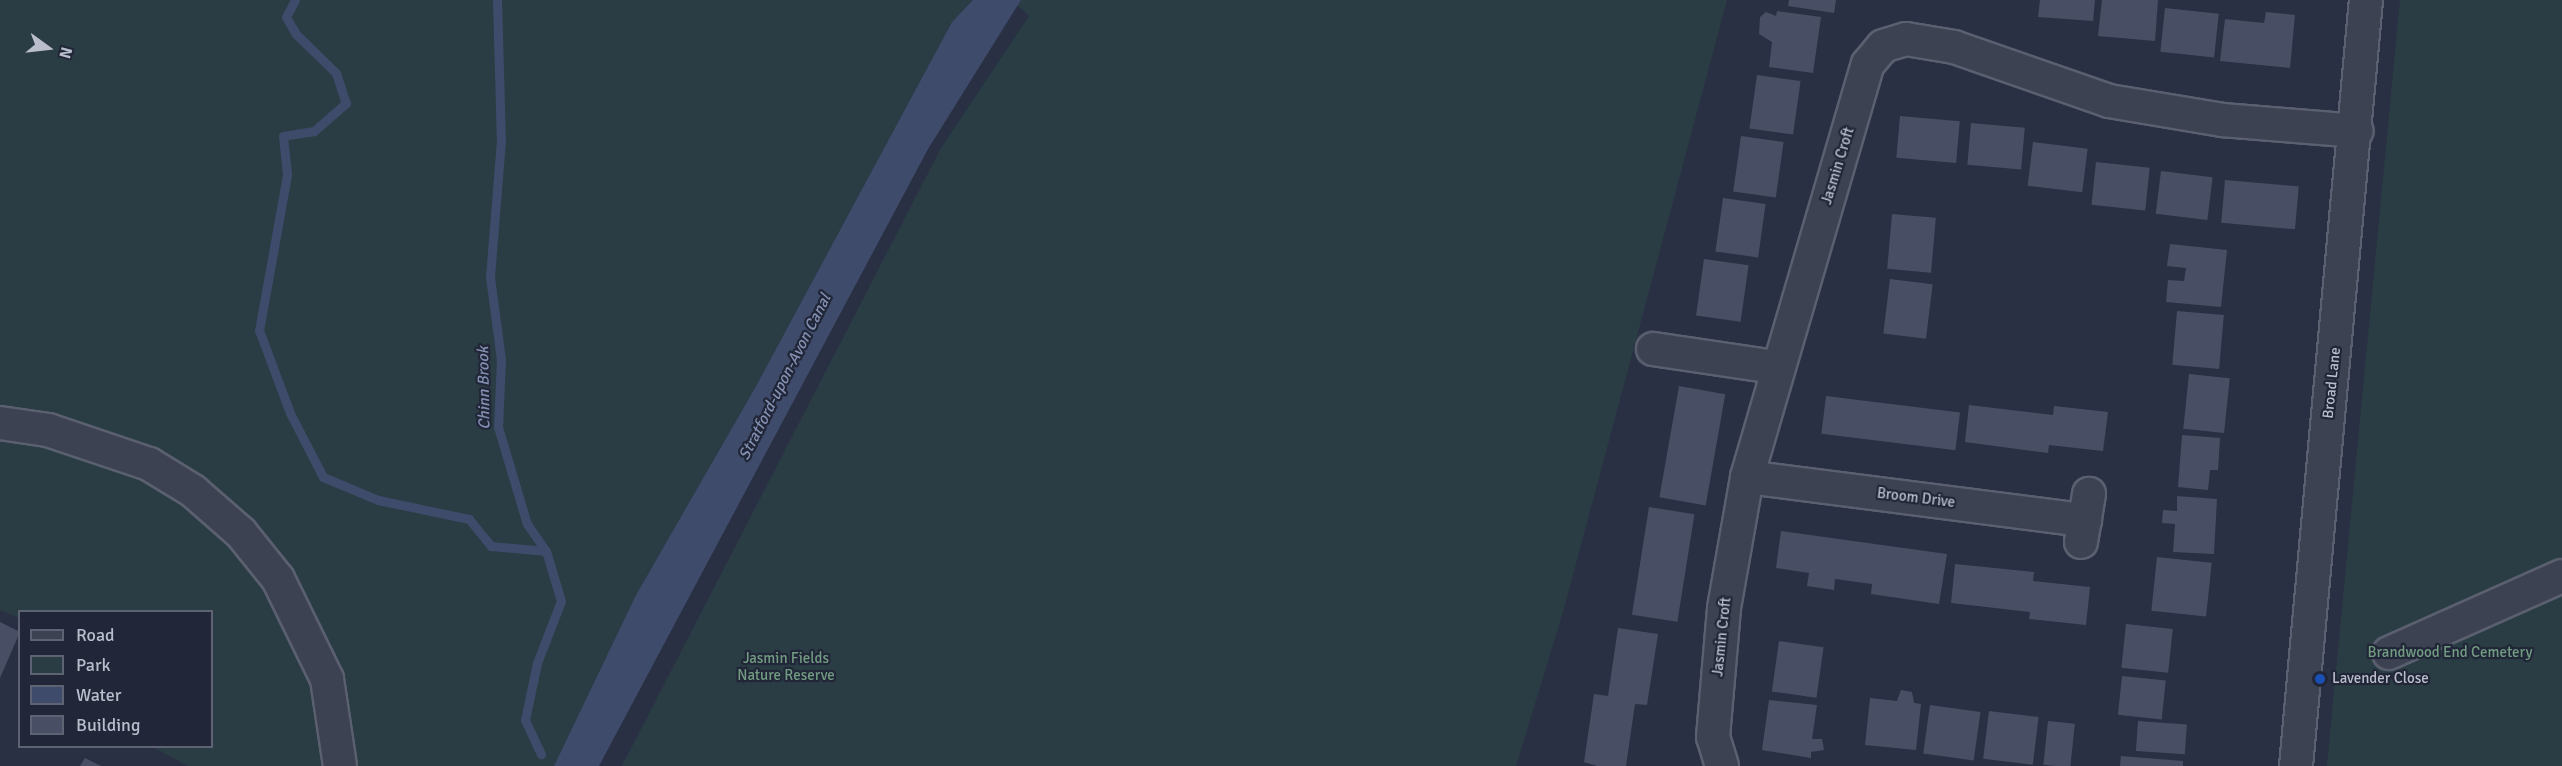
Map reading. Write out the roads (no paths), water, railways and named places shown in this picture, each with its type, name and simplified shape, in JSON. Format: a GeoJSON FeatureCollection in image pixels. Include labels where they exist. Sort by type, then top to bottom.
{"type":"FeatureCollection","features":[{"type":"Feature","properties":{"kind":"street","name":"Broad Lane"},"geometry":{"type":"LineString","coordinates":[[2296,766],[2357,131],[2366,0]]}},
{"type":"Feature","properties":{"kind":"street","name":"Jasmin Croft"},"geometry":{"type":"LineString","coordinates":[[1722,766],[1714,725],[1724,608],[1747,477],[1776,367],[1868,64],[1883,46],[1906,39],[1954,47],[2109,101],[2223,120],[2357,131]]}},
{"type":"Feature","properties":{"kind":"street"},"geometry":{"type":"LineString","coordinates":[[1653,349],[1776,367]]}},
{"type":"Feature","properties":{"kind":"street"},"geometry":{"type":"LineString","coordinates":[[0,423],[48,430],[149,464],[193,491],[241,533],[278,579],[313,645],[337,717],[340,766]]}},
{"type":"Feature","properties":{"kind":"street","name":"Broom Drive"},"geometry":{"type":"LineString","coordinates":[[1747,477],[2085,518]]}},
{"type":"Feature","properties":{"kind":"street"},"geometry":{"type":"LineString","coordinates":[[2389,653],[2562,576]]}},
{"type":"Feature","properties":{"kind":"water","name":"Stratford-upon-Avon Canal"},"geometry":{"type":"Polygon","coordinates":[[[973,0],[1021,0],[928,149],[599,766],[554,766],[636,595],[755,388],[952,22],[973,0]]]}},
{"type":"Feature","properties":{"kind":"waterway"},"geometry":{"type":"LineString","coordinates":[[295,0],[286,17],[296,34],[336,73],[346,103],[314,131],[283,136],[287,175],[259,330],[290,413],[323,477],[378,500],[469,519],[491,546],[546,551]]}},
{"type":"Feature","properties":{"kind":"waterway","name":"Chinn Brook"},"geometry":{"type":"LineString","coordinates":[[497,0],[501,140],[490,277],[501,359],[498,427],[527,524],[546,551],[561,601],[537,663],[525,720],[541,755]]}},
{"type":"Feature","properties":{"kind":"place","name":"Lavender Close"},"geometry":{"type":"Point","coordinates":[2320,679]}},
{"type":"Feature","properties":{"kind":"park label","name":"Brandwood End Cemetery"},"geometry":{"type":"Point","coordinates":[2450,653]}},
{"type":"Feature","properties":{"kind":"park label","name":"Jasmin Fields Nature Reserve"},"geometry":{"type":"Point","coordinates":[786,666]}}]}
